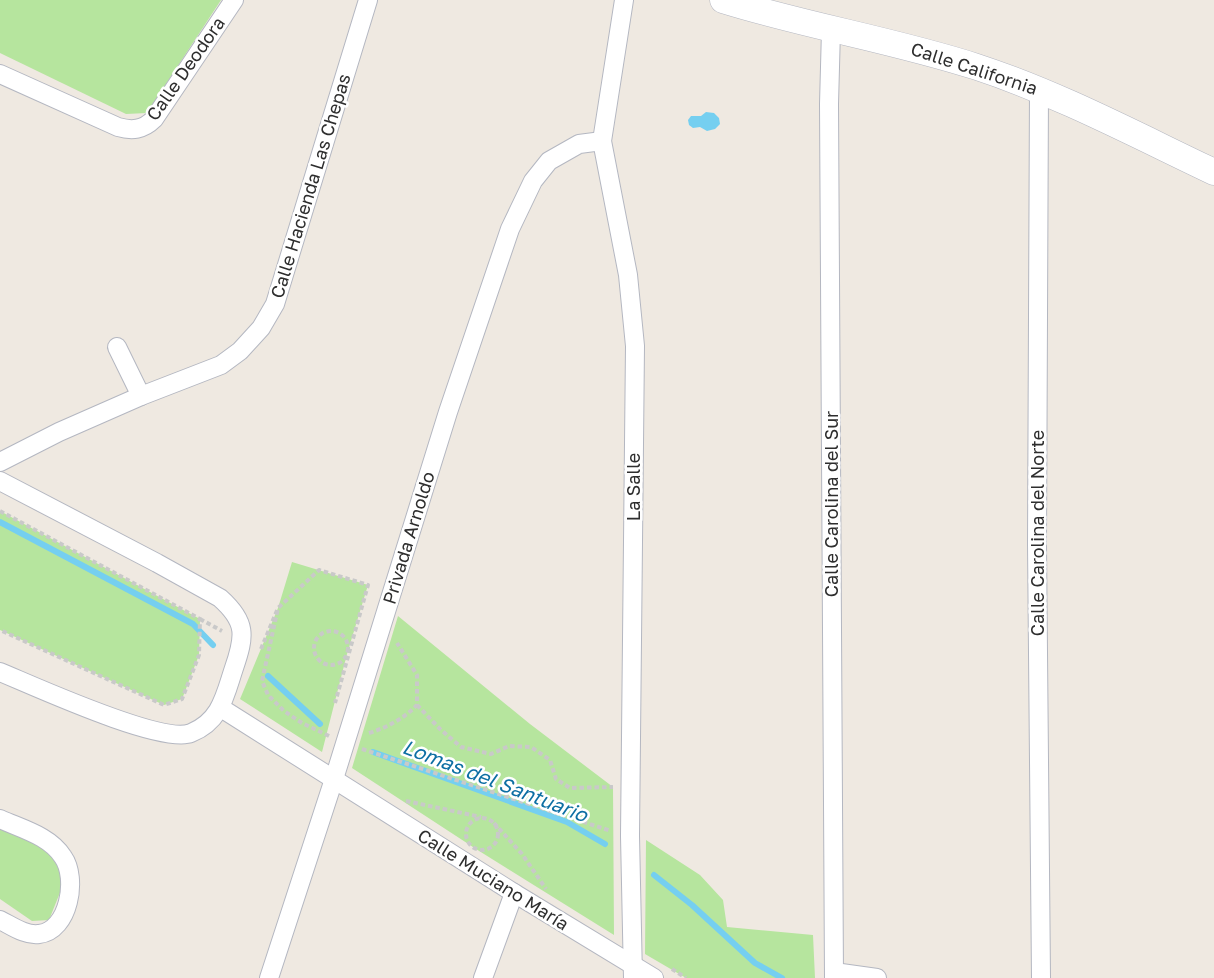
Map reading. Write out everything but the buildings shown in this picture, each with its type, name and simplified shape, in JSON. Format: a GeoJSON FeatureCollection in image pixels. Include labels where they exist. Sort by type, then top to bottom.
{"type":"FeatureCollection","features":[{"type":"Feature","properties":{"kind":"main road","name":"Calle California"},"geometry":{"type":"LineString","coordinates":[[723,0],[831,30],[914,48],[1039,89],[1214,172]]}},
{"type":"Feature","properties":{"kind":"street","name":"Calle Deodora"},"geometry":{"type":"LineString","coordinates":[[0,74],[118,127],[136,130],[149,124],[153,119],[234,0]]}},
{"type":"Feature","properties":{"kind":"street","name":"Calle Hacienda Las Chepas"},"geometry":{"type":"LineString","coordinates":[[0,462],[59,432],[141,396],[221,365],[240,351],[261,328],[275,304],[368,0]]}},
{"type":"Feature","properties":{"kind":"street","name":"La Salle"},"geometry":{"type":"LineString","coordinates":[[624,0],[602,141],[628,275],[634,346],[630,836],[633,972]]}},
{"type":"Feature","properties":{"kind":"street","name":"Calle Carolina del Sur"},"geometry":{"type":"LineString","coordinates":[[831,30],[829,116],[834,975]]}},
{"type":"Feature","properties":{"kind":"street","name":"Calle Carolina del Norte"},"geometry":{"type":"LineString","coordinates":[[1039,89],[1037,544],[1041,978]]}},
{"type":"Feature","properties":{"kind":"street","name":"Privada Arnoldo"},"geometry":{"type":"LineString","coordinates":[[269,978],[334,779],[448,412],[510,230],[534,181],[549,161],[579,144],[602,141]]}},
{"type":"Feature","properties":{"kind":"street"},"geometry":{"type":"LineString","coordinates":[[117,347],[141,396]]}},
{"type":"Feature","properties":{"kind":"street"},"geometry":{"type":"LineString","coordinates":[[0,481],[219,598],[228,605],[238,620],[243,642],[221,708],[205,725],[188,735],[166,734],[135,727],[0,672]]}},
{"type":"Feature","properties":{"kind":"street","name":"Calle Muciano María"},"geometry":{"type":"LineString","coordinates":[[221,708],[633,972],[654,978]]}},
{"type":"Feature","properties":{"kind":"street"},"geometry":{"type":"LineString","coordinates":[[0,819],[47,840],[55,847],[68,866],[71,894],[57,926],[50,932],[37,935],[0,920]]}},
{"type":"Feature","properties":{"kind":"street"},"geometry":{"type":"LineString","coordinates":[[483,978],[514,894]]}},
{"type":"Feature","properties":{"kind":"street"},"geometry":{"type":"LineString","coordinates":[[834,975],[877,978]]}},
{"type":"Feature","properties":{"kind":"path"},"geometry":{"type":"LineString","coordinates":[[0,511],[200,619],[199,655],[182,699],[164,705],[0,630]]}},
{"type":"Feature","properties":{"kind":"path"},"geometry":{"type":"LineString","coordinates":[[260,651],[278,608],[319,570],[368,585],[347,654],[333,712]]}},
{"type":"Feature","properties":{"kind":"path"},"geometry":{"type":"LineString","coordinates":[[278,608],[262,681],[268,695],[284,711],[327,735]]}},
{"type":"Feature","properties":{"kind":"path"},"geometry":{"type":"LineString","coordinates":[[335,630],[341,633],[348,642],[347,654],[345,659],[336,665],[325,664],[320,661],[314,651],[315,640],[323,632],[335,630]]}},
{"type":"Feature","properties":{"kind":"path"},"geometry":{"type":"LineString","coordinates":[[391,634],[417,675],[417,705],[461,747],[492,754],[509,746],[531,747],[550,760],[556,779],[570,788],[613,787],[613,798]]}},
{"type":"Feature","properties":{"kind":"path"},"geometry":{"type":"LineString","coordinates":[[360,736],[388,727],[417,705]]}},
{"type":"Feature","properties":{"kind":"path"},"geometry":{"type":"LineString","coordinates":[[324,744],[330,724]]}},
{"type":"Feature","properties":{"kind":"path"},"geometry":{"type":"LineString","coordinates":[[359,748],[613,832],[613,821]]}},
{"type":"Feature","properties":{"kind":"path"},"geometry":{"type":"LineString","coordinates":[[402,800],[485,818],[494,824],[522,854],[549,894]]}},
{"type":"Feature","properties":{"kind":"path"},"geometry":{"type":"LineString","coordinates":[[485,818],[474,819],[466,832],[469,844],[476,849],[486,850],[495,844],[498,834],[494,824]]}},
{"type":"Feature","properties":{"kind":"green space"},"geometry":{"type":"Polygon","coordinates":[[[0,0],[221,0],[147,113],[126,114],[0,53],[0,0]]]}},
{"type":"Feature","properties":{"kind":"green space"},"geometry":{"type":"Polygon","coordinates":[[[0,511],[200,619],[199,655],[182,699],[164,705],[0,630],[0,511]]]}},
{"type":"Feature","properties":{"kind":"green space"},"geometry":{"type":"Polygon","coordinates":[[[292,562],[368,585],[347,654],[322,752],[240,699],[278,608],[292,562]]]}},
{"type":"Feature","properties":{"kind":"green space"},"geometry":{"type":"Polygon","coordinates":[[[398,616],[530,724],[613,787],[614,935],[352,768],[398,616]]]}},
{"type":"Feature","properties":{"kind":"green space"},"geometry":{"type":"Polygon","coordinates":[[[0,824],[48,846],[63,868],[63,885],[49,920],[32,921],[0,899],[0,824]]]}},
{"type":"Feature","properties":{"kind":"green space"},"geometry":{"type":"Polygon","coordinates":[[[646,840],[700,875],[723,900],[727,927],[813,935],[815,978],[686,978],[645,954],[646,840]]]}},
{"type":"Feature","properties":{"kind":"water"},"geometry":{"type":"Polygon","coordinates":[[[706,112],[714,113],[719,118],[720,124],[715,129],[707,131],[689,125],[688,120],[691,116],[701,116],[706,112]]]}},
{"type":"Feature","properties":{"kind":"waterway","name":"Lomas del Santuario"},"geometry":{"type":"LineString","coordinates":[[0,522],[193,624],[213,645]]}},
{"type":"Feature","properties":{"kind":"waterway","name":"Lomas del Santuario"},"geometry":{"type":"LineString","coordinates":[[268,676],[320,724]]}},
{"type":"Feature","properties":{"kind":"waterway","name":"Lomas del Santuario"},"geometry":{"type":"LineString","coordinates":[[373,752],[567,822],[605,844]]}},
{"type":"Feature","properties":{"kind":"waterway","name":"Lomas del Santuario"},"geometry":{"type":"LineString","coordinates":[[654,875],[692,905],[755,963],[782,978]]}}]}
